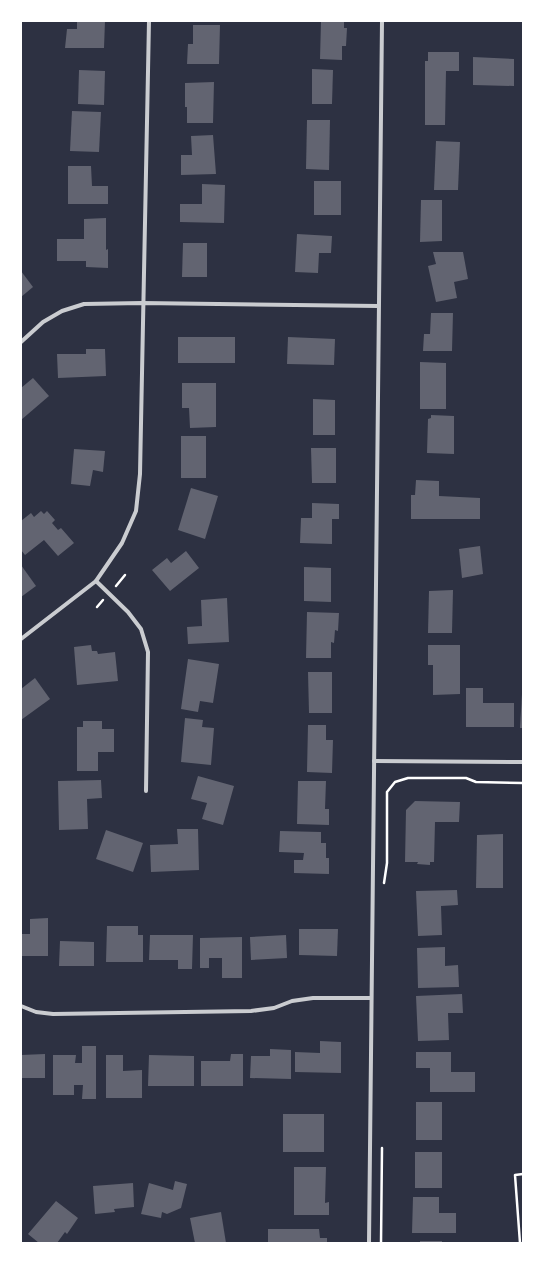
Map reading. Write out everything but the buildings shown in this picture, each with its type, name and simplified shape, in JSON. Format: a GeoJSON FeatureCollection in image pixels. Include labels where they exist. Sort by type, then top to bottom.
{"type":"FeatureCollection","features":[{"type":"Feature","properties":{"kind":"street"},"geometry":{"type":"LineString","coordinates":[[21,639],[96,581],[122,543],[136,511],[140,474],[142,303],[149,21]]}},
{"type":"Feature","properties":{"kind":"street"},"geometry":{"type":"LineString","coordinates":[[369,1243],[382,21]]}},
{"type":"Feature","properties":{"kind":"street"},"geometry":{"type":"LineString","coordinates":[[21,342],[43,322],[62,311],[84,304],[142,303],[378,306]]}},
{"type":"Feature","properties":{"kind":"street"},"geometry":{"type":"LineString","coordinates":[[96,581],[128,612],[141,629],[148,652],[146,791]]}},
{"type":"Feature","properties":{"kind":"street"},"geometry":{"type":"LineString","coordinates":[[374,761],[523,762]]}},
{"type":"Feature","properties":{"kind":"street"},"geometry":{"type":"LineString","coordinates":[[21,1006],[36,1012],[53,1014],[251,1011],[274,1008],[299,1000],[371,998]]}},
{"type":"Feature","properties":{"kind":"path"},"geometry":{"type":"LineString","coordinates":[[383,887],[387,863],[387,792],[395,782],[408,778],[466,778],[476,782],[523,783]]}},
{"type":"Feature","properties":{"kind":"path"},"geometry":{"type":"LineString","coordinates":[[381,1243],[382,1142]]}},
{"type":"Feature","properties":{"kind":"path"},"geometry":{"type":"LineString","coordinates":[[520,1243],[515,1175],[523,1174]]}}]}
